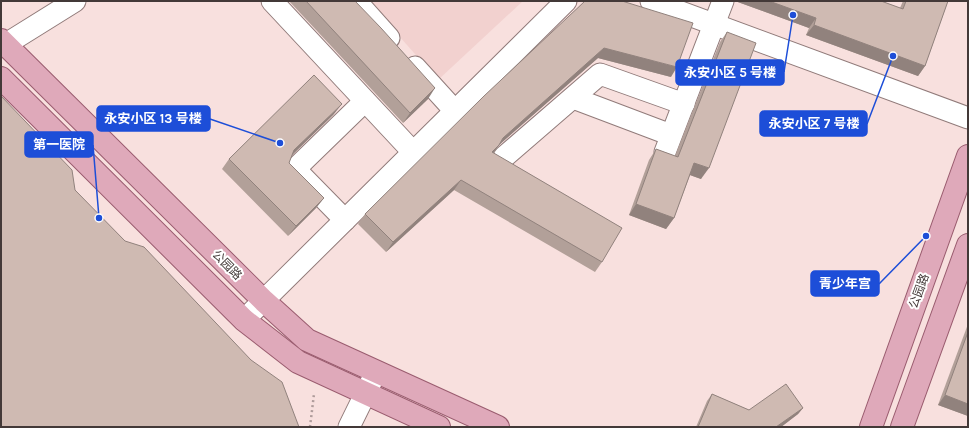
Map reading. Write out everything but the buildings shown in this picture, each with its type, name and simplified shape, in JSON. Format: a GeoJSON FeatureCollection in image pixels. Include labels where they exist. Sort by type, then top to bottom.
{"type":"FeatureCollection","features":[{"type":"Feature","properties":{"kind":"main road","name":"公园路"},"geometry":{"type":"LineString","coordinates":[[3,42],[264,301],[307,340],[498,427]]}},
{"type":"Feature","properties":{"kind":"main road"},"geometry":{"type":"LineString","coordinates":[[1,78],[244,320],[298,362],[439,427]]}},
{"type":"Feature","properties":{"kind":"main road","name":"公园路"},"geometry":{"type":"LineString","coordinates":[[871,427],[968,156]]}},
{"type":"Feature","properties":{"kind":"main road"},"geometry":{"type":"LineString","coordinates":[[902,427],[968,245]]}},
{"type":"Feature","properties":{"kind":"street"},"geometry":{"type":"LineString","coordinates":[[3,42],[75,1]]}},
{"type":"Feature","properties":{"kind":"street"},"geometry":{"type":"LineString","coordinates":[[272,1],[414,152]]}},
{"type":"Feature","properties":{"kind":"street"},"geometry":{"type":"LineString","coordinates":[[356,1],[455,112]]}},
{"type":"Feature","properties":{"kind":"street"},"geometry":{"type":"LineString","coordinates":[[244,320],[566,1]]}},
{"type":"Feature","properties":{"kind":"street"},"geometry":{"type":"LineString","coordinates":[[651,1],[968,118]]}},
{"type":"Feature","properties":{"kind":"street"},"geometry":{"type":"LineString","coordinates":[[573,98],[668,144],[724,1]]}},
{"type":"Feature","properties":{"kind":"street"},"geometry":{"type":"LineString","coordinates":[[504,157],[600,74],[684,104]]}},
{"type":"Feature","properties":{"kind":"street"},"geometry":{"type":"LineString","coordinates":[[345,220],[296,169],[365,100]]}},
{"type":"Feature","properties":{"kind":"street"},"geometry":{"type":"LineString","coordinates":[[349,427],[376,372]]}},
{"type":"Feature","properties":{"kind":"path"},"geometry":{"type":"LineString","coordinates":[[310,427],[316,371]]}},
{"type":"Feature","properties":{"kind":"shaded area"},"geometry":{"type":"Polygon","coordinates":[[[368,1],[523,1],[438,80],[368,1]]]}},
{"type":"Feature","properties":{"kind":"place","name":"永安小区 5 号楼"},"geometry":{"type":"Point","coordinates":[793,15]}},
{"type":"Feature","properties":{"kind":"place","name":"永安小区 7 号楼"},"geometry":{"type":"Point","coordinates":[893,56]}},
{"type":"Feature","properties":{"kind":"place","name":"永安小区 13 号楼"},"geometry":{"type":"Point","coordinates":[280,143]}},
{"type":"Feature","properties":{"kind":"place","name":"第一医院"},"geometry":{"type":"Point","coordinates":[99,218]}},
{"type":"Feature","properties":{"kind":"place","name":"青少年宫"},"geometry":{"type":"Point","coordinates":[926,236]}}]}
